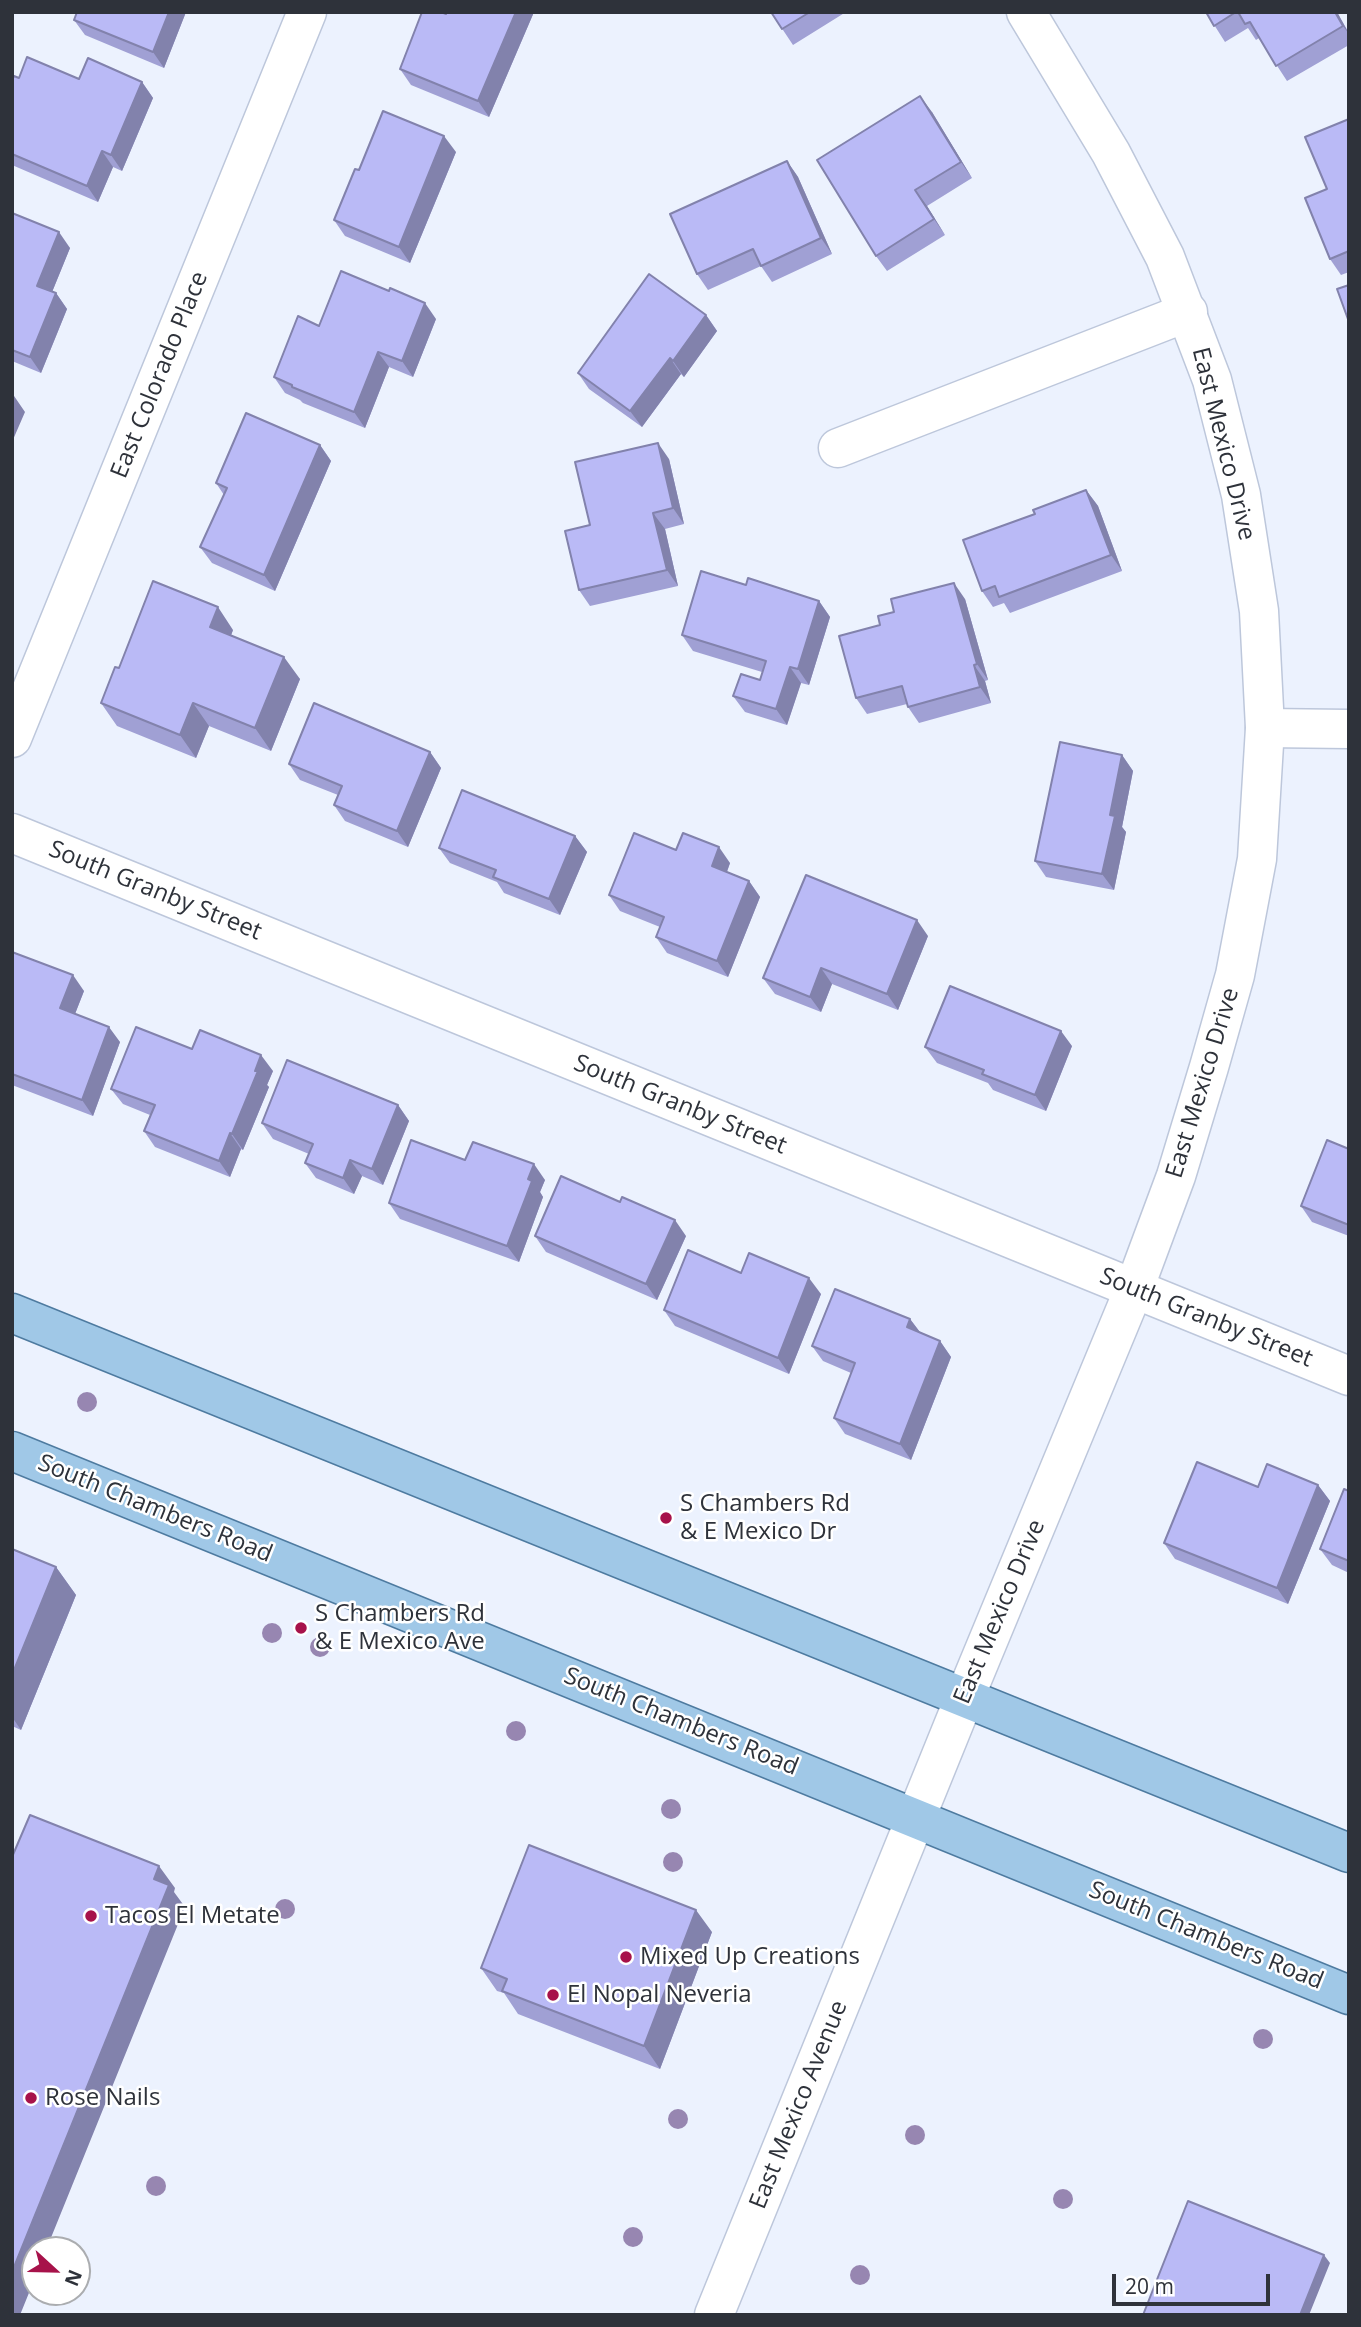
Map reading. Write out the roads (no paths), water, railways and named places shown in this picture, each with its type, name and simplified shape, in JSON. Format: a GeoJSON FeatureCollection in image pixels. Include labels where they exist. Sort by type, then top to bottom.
{"type":"FeatureCollection","features":[{"type":"Feature","properties":{"kind":"main road"},"geometry":{"type":"LineString","coordinates":[[12,1313],[1349,1853]]}},
{"type":"Feature","properties":{"kind":"main road","name":"South Chambers Road"},"geometry":{"type":"LineString","coordinates":[[12,1451],[1349,1995]]}},
{"type":"Feature","properties":{"kind":"street","name":"East Colorado Place"},"geometry":{"type":"LineString","coordinates":[[12,738],[307,12]]}},
{"type":"Feature","properties":{"kind":"street","name":"East Mexico Drive"},"geometry":{"type":"LineString","coordinates":[[916,1817],[1134,1289],[1176,1176],[1235,975],[1257,859],[1265,728],[1259,611],[1241,495],[1212,380],[1166,257],[1111,153],[1026,12]]}},
{"type":"Feature","properties":{"kind":"street","name":"East Mexico Drive"},"geometry":{"type":"LineString","coordinates":[[838,448],[1188,312]]}},
{"type":"Feature","properties":{"kind":"street"},"geometry":{"type":"LineString","coordinates":[[1265,728],[1349,729]]}},
{"type":"Feature","properties":{"kind":"street","name":"South Granby Street"},"geometry":{"type":"LineString","coordinates":[[12,833],[1349,1376]]}},
{"type":"Feature","properties":{"kind":"street","name":"East Mexico Avenue"},"geometry":{"type":"LineString","coordinates":[[714,2315],[916,1817]]}},
{"type":"Feature","properties":{"kind":"place","name":"S Chambers Rd & E Mexico Dr"},"geometry":{"type":"Point","coordinates":[666,1518]}},
{"type":"Feature","properties":{"kind":"place","name":"S Chambers Rd & E Mexico Ave"},"geometry":{"type":"Point","coordinates":[301,1628]}},
{"type":"Feature","properties":{"kind":"place","name":"Tacos El Metate"},"geometry":{"type":"Point","coordinates":[91,1916]}},
{"type":"Feature","properties":{"kind":"place","name":"Mixed Up Creations"},"geometry":{"type":"Point","coordinates":[626,1957]}},
{"type":"Feature","properties":{"kind":"place","name":"El Nopal Neveria"},"geometry":{"type":"Point","coordinates":[553,1995]}},
{"type":"Feature","properties":{"kind":"place","name":"Rose Nails"},"geometry":{"type":"Point","coordinates":[31,2098]}}]}
